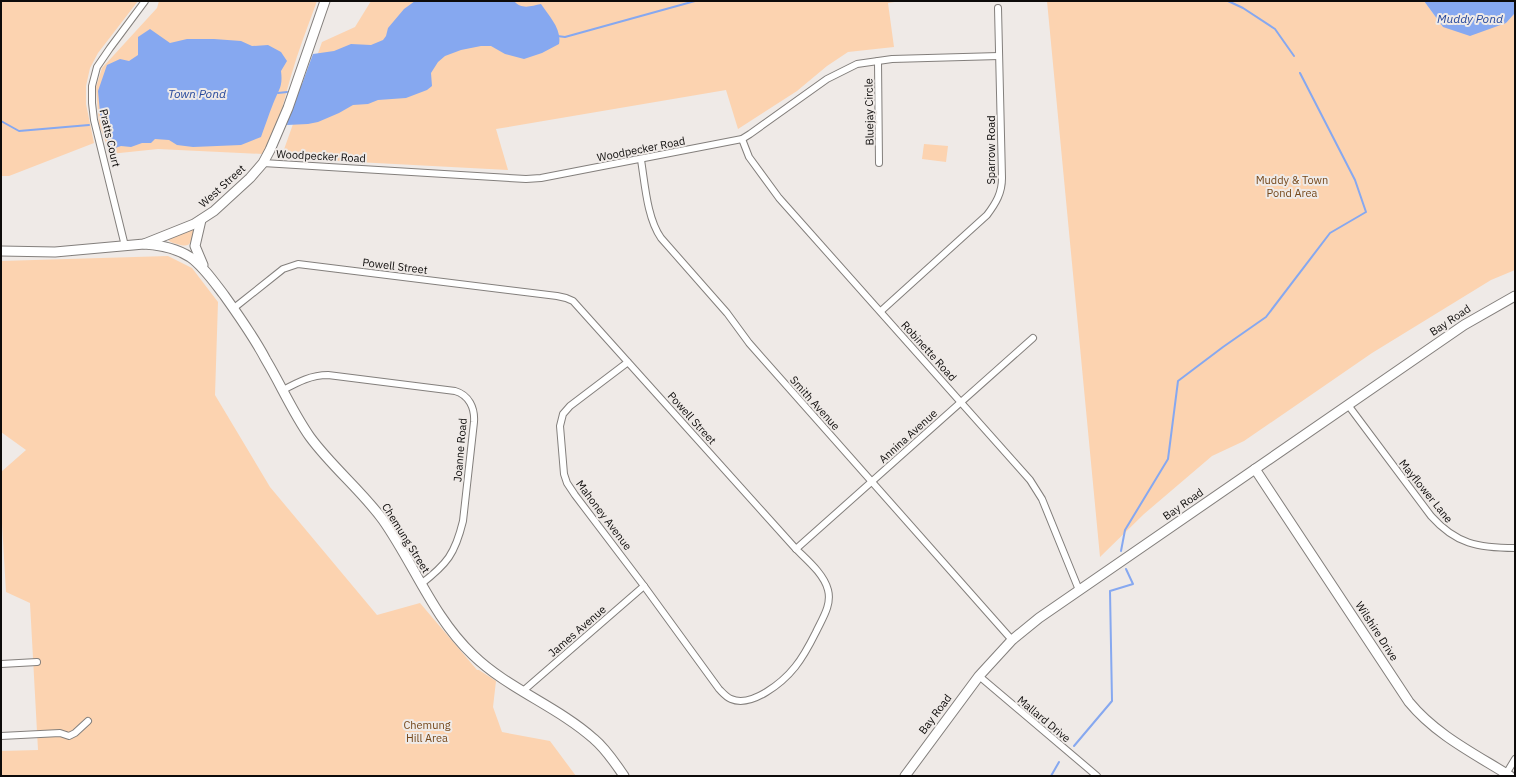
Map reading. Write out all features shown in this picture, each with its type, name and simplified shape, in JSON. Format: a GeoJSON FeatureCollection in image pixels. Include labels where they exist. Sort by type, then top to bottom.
{"type":"FeatureCollection","features":[{"type":"Feature","properties":{"kind":"street","name":"Pratts Court"},"geometry":{"type":"LineString","coordinates":[[125,246],[94,120],[92,86],[97,67],[145,1]]}},
{"type":"Feature","properties":{"kind":"street","name":"West Street"},"geometry":{"type":"LineString","coordinates":[[1,251],[55,252],[144,244],[201,220],[230,197],[263,163],[288,108],[324,1]]}},
{"type":"Feature","properties":{"kind":"street","name":"Sparrow Road"},"geometry":{"type":"LineString","coordinates":[[880,311],[986,215],[998,201],[1002,186],[1002,178],[998,8]]}},
{"type":"Feature","properties":{"kind":"street","name":"Woodpecker Road"},"geometry":{"type":"LineString","coordinates":[[263,163],[533,179],[641,160],[742,139],[837,73],[858,64],[878,60],[1000,56]]}},
{"type":"Feature","properties":{"kind":"street","name":"Bluejay Circle"},"geometry":{"type":"LineString","coordinates":[[878,60],[880,163]]}},
{"type":"Feature","properties":{"kind":"street","name":"Robinette Road"},"geometry":{"type":"LineString","coordinates":[[742,139],[750,157],[777,195],[1022,470],[1037,490],[1079,590]]}},
{"type":"Feature","properties":{"kind":"street","name":"Smith Avenue"},"geometry":{"type":"LineString","coordinates":[[641,160],[651,216],[655,229],[661,238],[727,313],[749,343],[1012,640]]}},
{"type":"Feature","properties":{"kind":"street","name":"Chemung Street"},"geometry":{"type":"LineString","coordinates":[[201,220],[195,246],[199,258],[208,275]]}},
{"type":"Feature","properties":{"kind":"street","name":"Chemung Street"},"geometry":{"type":"LineString","coordinates":[[144,244],[162,246],[178,251],[195,260],[208,275],[234,308],[256,343],[302,425],[317,446],[384,521],[421,584],[450,628],[467,649],[490,669],[565,717],[594,739],[605,750],[624,776]]}},
{"type":"Feature","properties":{"kind":"street","name":"Powell Street"},"geometry":{"type":"LineString","coordinates":[[234,308],[283,268],[298,264],[557,296],[570,299],[577,304],[818,574],[826,584],[829,594],[828,605],[808,647],[796,666],[780,682],[763,694],[752,699],[737,701],[725,695],[644,586]]}},
{"type":"Feature","properties":{"kind":"street","name":"Bay Road"},"geometry":{"type":"LineString","coordinates":[[905,776],[978,676],[1012,640],[1039,618],[1464,325],[1515,296]]}},
{"type":"Feature","properties":{"kind":"street","name":"Annina Avenue"},"geometry":{"type":"LineString","coordinates":[[796,549],[1033,338]]}},
{"type":"Feature","properties":{"kind":"street","name":"Mahoney Avenue"},"geometry":{"type":"LineString","coordinates":[[628,362],[567,409],[561,418],[560,435],[564,474],[569,486],[644,586]]}},
{"type":"Feature","properties":{"kind":"street","name":"Joanne Road"},"geometry":{"type":"LineString","coordinates":[[283,390],[306,378],[328,375],[455,390],[461,392],[471,402],[474,415],[461,531],[449,558],[440,569],[421,584]]}},
{"type":"Feature","properties":{"kind":"street","name":"Mayflower Lane"},"geometry":{"type":"LineString","coordinates":[[1348,405],[1431,516],[1445,530],[1460,540],[1479,545],[1515,549],[1515,543]]}},
{"type":"Feature","properties":{"kind":"street","name":"Wilshire Drive"},"geometry":{"type":"LineString","coordinates":[[1256,469],[1419,715],[1430,725],[1508,775]]}},
{"type":"Feature","properties":{"kind":"street","name":"James Avenue"},"geometry":{"type":"LineString","coordinates":[[523,691],[644,586]]}},
{"type":"Feature","properties":{"kind":"street"},"geometry":{"type":"LineString","coordinates":[[1,664],[36,662]]}},
{"type":"Feature","properties":{"kind":"street","name":"Mallard Drive"},"geometry":{"type":"LineString","coordinates":[[978,676],[1096,776]]}},
{"type":"Feature","properties":{"kind":"street"},"geometry":{"type":"LineString","coordinates":[[1,736],[60,733],[69,736],[88,721]]}},
{"type":"Feature","properties":{"kind":"street"},"geometry":{"type":"LineString","coordinates":[[1508,775],[1515,759]]}},
{"type":"Feature","properties":{"kind":"green space"},"geometry":{"type":"Polygon","coordinates":[[[1,1],[138,1],[98,53],[90,68],[86,86],[86,104],[94,143],[9,176],[1,176],[1,1]]]}},
{"type":"Feature","properties":{"kind":"green space","name":"Town Pond"},"geometry":{"type":"Polygon","coordinates":[[[159,1],[317,1],[297,57],[280,117],[268,146],[263,154],[158,149],[110,154],[99,124],[96,87],[102,68],[157,8],[159,1]]]}},
{"type":"Feature","properties":{"kind":"green space"},"geometry":{"type":"Polygon","coordinates":[[[371,1],[901,1],[888,3],[894,47],[848,52],[827,66],[797,91],[738,129],[726,90],[496,129],[508,170],[281,158],[322,42],[355,27],[371,1]]]}},
{"type":"Feature","properties":{"kind":"green space","name":"Muddy & Town Pond Area"},"geometry":{"type":"Polygon","coordinates":[[[1047,1],[1424,1],[1443,27],[1506,23],[1515,13],[1515,270],[1491,280],[1372,353],[1244,441],[1212,456],[1144,514],[1100,557],[1047,1]]]}},
{"type":"Feature","properties":{"kind":"green space"},"geometry":{"type":"Polygon","coordinates":[[[924,144],[948,146],[946,162],[922,159],[924,144]]]}},
{"type":"Feature","properties":{"kind":"green space"},"geometry":{"type":"Polygon","coordinates":[[[190,230],[194,230],[192,240],[185,246],[168,240],[171,238],[190,230]]]}},
{"type":"Feature","properties":{"kind":"green space","name":"Chemung Hill Area"},"geometry":{"type":"Polygon","coordinates":[[[168,256],[192,268],[218,302],[215,395],[270,487],[377,615],[420,603],[477,670],[496,681],[493,707],[502,732],[550,741],[576,776],[1,776],[1,751],[38,750],[30,603],[6,592],[1,506],[1,472],[26,450],[1,432],[1,261],[168,256]]]}},
{"type":"Feature","properties":{"kind":"water"},"geometry":{"type":"Polygon","coordinates":[[[415,1],[514,1],[520,6],[527,7],[541,4],[557,28],[559,33],[559,44],[542,53],[524,59],[505,54],[491,46],[481,46],[461,50],[445,56],[438,62],[431,73],[432,86],[427,90],[406,98],[378,100],[368,104],[353,105],[318,122],[287,125],[295,95],[302,84],[313,54],[334,51],[351,44],[371,45],[383,40],[386,36],[388,28],[404,9],[415,1]]]}},
{"type":"Feature","properties":{"kind":"water","name":"Muddy Pond"},"geometry":{"type":"Polygon","coordinates":[[[1424,1],[1515,1],[1515,13],[1506,23],[1470,36],[1443,27],[1424,1]]]}},
{"type":"Feature","properties":{"kind":"water","name":"Town Pond"},"geometry":{"type":"Polygon","coordinates":[[[150,29],[170,43],[187,39],[241,41],[252,46],[268,45],[281,52],[287,61],[281,71],[280,88],[261,137],[241,145],[193,147],[177,145],[169,140],[155,139],[151,143],[142,143],[131,147],[121,146],[112,149],[108,144],[107,136],[101,123],[98,91],[107,65],[120,59],[129,61],[138,55],[138,37],[150,29]]]}},
{"type":"Feature","properties":{"kind":"waterway"},"geometry":{"type":"LineString","coordinates":[[557,36],[565,37],[695,1]]}},
{"type":"Feature","properties":{"kind":"waterway"},"geometry":{"type":"LineString","coordinates":[[1228,1],[1243,8],[1275,29],[1294,56]]}},
{"type":"Feature","properties":{"kind":"waterway"},"geometry":{"type":"LineString","coordinates":[[1121,551],[1125,530],[1168,459],[1178,381],[1266,317],[1330,233],[1366,212],[1355,180],[1300,73]]}},
{"type":"Feature","properties":{"kind":"waterway"},"geometry":{"type":"LineString","coordinates":[[278,93],[287,92]]}},
{"type":"Feature","properties":{"kind":"waterway"},"geometry":{"type":"LineString","coordinates":[[1,121],[19,131],[89,125]]}},
{"type":"Feature","properties":{"kind":"waterway"},"geometry":{"type":"LineString","coordinates":[[1074,746],[1112,701],[1110,591],[1133,584],[1126,569]]}},
{"type":"Feature","properties":{"kind":"waterway"},"geometry":{"type":"LineString","coordinates":[[1051,776],[1059,762]]}}]}
